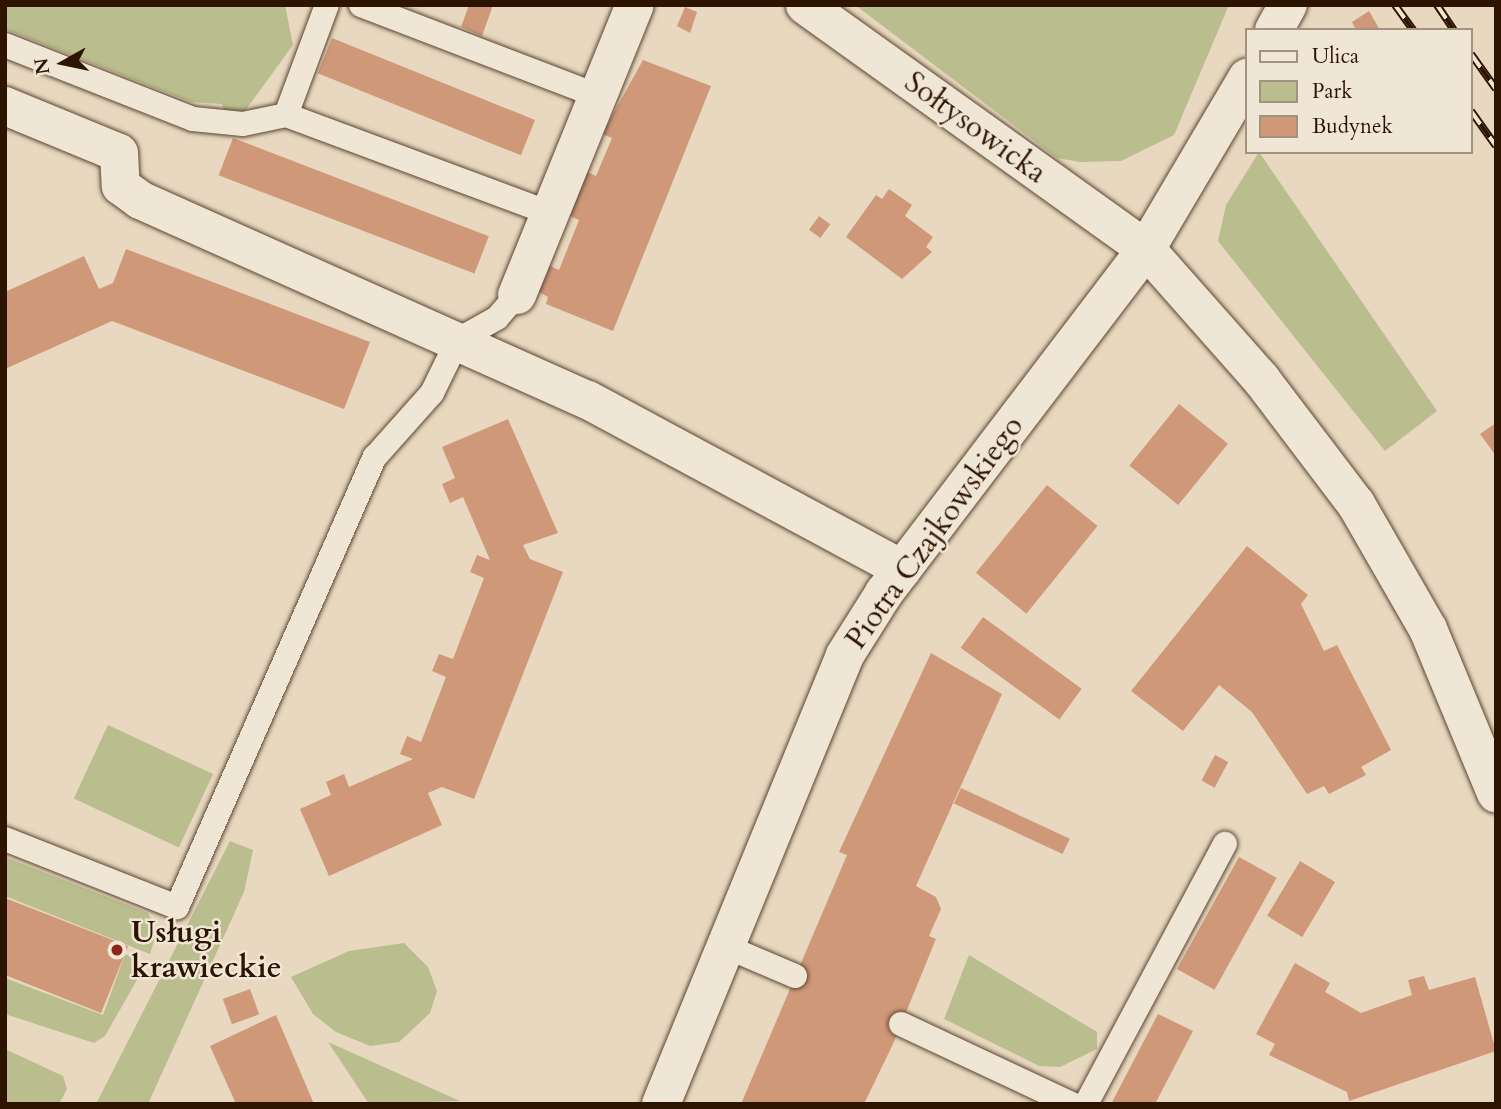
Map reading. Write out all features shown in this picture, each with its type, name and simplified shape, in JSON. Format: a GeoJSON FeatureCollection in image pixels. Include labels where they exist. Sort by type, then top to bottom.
{"type":"FeatureCollection","features":[{"type":"Feature","properties":{"kind":"street"},"geometry":{"type":"LineString","coordinates":[[517,295],[635,5]]}},
{"type":"Feature","properties":{"kind":"street","name":"Sołtysowicka"},"geometry":{"type":"LineString","coordinates":[[804,5],[1146,249],[1261,379],[1356,504],[1438,652],[1496,793]]}},
{"type":"Feature","properties":{"kind":"street"},"geometry":{"type":"LineString","coordinates":[[1275,28],[1288,5]]}},
{"type":"Feature","properties":{"kind":"street","name":"Piotra Czajkowskiego"},"geometry":{"type":"LineString","coordinates":[[661,1104],[845,655],[902,569],[1146,249],[1246,80]]}},
{"type":"Feature","properties":{"kind":"street"},"geometry":{"type":"LineString","coordinates":[[5,106],[119,153],[121,186],[140,200],[588,400],[902,569]]}},
{"type":"Feature","properties":{"kind":"lane"},"geometry":{"type":"LineString","coordinates":[[286,115],[327,5]]}},
{"type":"Feature","properties":{"kind":"lane"},"geometry":{"type":"LineString","coordinates":[[362,5],[598,96]]}},
{"type":"Feature","properties":{"kind":"lane"},"geometry":{"type":"LineString","coordinates":[[5,45],[193,119],[243,124],[286,115],[550,213]]}},
{"type":"Feature","properties":{"kind":"lane"},"geometry":{"type":"LineString","coordinates":[[5,839],[177,907],[375,457],[432,393],[458,340],[497,318],[517,295]]}},
{"type":"Feature","properties":{"kind":"lane"},"geometry":{"type":"LineString","coordinates":[[1086,1104],[1225,844]]}},
{"type":"Feature","properties":{"kind":"lane"},"geometry":{"type":"LineString","coordinates":[[727,947],[795,976]]}},
{"type":"Feature","properties":{"kind":"lane"},"geometry":{"type":"LineString","coordinates":[[901,1024],[1072,1104]]}},
{"type":"Feature","properties":{"kind":"green space"},"geometry":{"type":"Polygon","coordinates":[[[5,5],[285,5],[293,45],[231,130],[222,104],[191,102],[5,29],[5,5]]]}},
{"type":"Feature","properties":{"kind":"green space"},"geometry":{"type":"Polygon","coordinates":[[[855,5],[1229,5],[1174,135],[1121,161],[1080,162],[1057,158],[855,5]]]}},
{"type":"Feature","properties":{"kind":"green space"},"geometry":{"type":"Polygon","coordinates":[[[1258,154],[1260,154],[1437,411],[1385,451],[1218,241],[1226,205],[1258,154]]]}},
{"type":"Feature","properties":{"kind":"green space"},"geometry":{"type":"Polygon","coordinates":[[[108,725],[213,774],[179,847],[74,798],[108,725]]]}},
{"type":"Feature","properties":{"kind":"green space"},"geometry":{"type":"Polygon","coordinates":[[[230,841],[253,850],[244,892],[148,1104],[96,1104],[230,841]]]}},
{"type":"Feature","properties":{"kind":"green space"},"geometry":{"type":"Polygon","coordinates":[[[5,857],[148,913],[157,931],[150,954],[5,896],[5,857]]]}},
{"type":"Feature","properties":{"kind":"green space"},"geometry":{"type":"Polygon","coordinates":[[[404,943],[428,967],[437,991],[430,1013],[399,1042],[370,1046],[336,1032],[313,1014],[291,977],[349,951],[404,943]]]}},
{"type":"Feature","properties":{"kind":"green space"},"geometry":{"type":"Polygon","coordinates":[[[125,954],[146,964],[105,1036],[94,1043],[5,1014],[5,978],[103,1015],[125,954]]]}},
{"type":"Feature","properties":{"kind":"green space"},"geometry":{"type":"Polygon","coordinates":[[[969,955],[1097,1032],[1097,1049],[1060,1067],[1039,1066],[944,1019],[969,955]]]}},
{"type":"Feature","properties":{"kind":"green space"},"geometry":{"type":"Polygon","coordinates":[[[328,1042],[460,1101],[369,1104],[328,1042]]]}},
{"type":"Feature","properties":{"kind":"green space"},"geometry":{"type":"Polygon","coordinates":[[[5,1049],[63,1076],[67,1089],[59,1104],[5,1104],[5,1049]]]}},
{"type":"Feature","properties":{"kind":"building"},"geometry":{"type":"Polygon","coordinates":[[[469,5],[493,5],[482,36],[461,27],[469,5]]]}},
{"type":"Feature","properties":{"kind":"building"},"geometry":{"type":"Polygon","coordinates":[[[685,7],[697,12],[690,33],[677,26],[685,7]]]}},
{"type":"Feature","properties":{"kind":"building"},"geometry":{"type":"Polygon","coordinates":[[[1369,11],[1379,28],[1355,28],[1352,22],[1369,11]]]}},
{"type":"Feature","properties":{"kind":"building"},"geometry":{"type":"Polygon","coordinates":[[[332,38],[535,120],[521,155],[318,73],[332,38]]]}},
{"type":"Feature","properties":{"kind":"building"},"geometry":{"type":"Polygon","coordinates":[[[643,60],[711,86],[613,331],[546,304],[548,297],[539,292],[550,266],[559,270],[579,220],[570,216],[587,172],[596,176],[612,138],[602,134],[643,60]]]}},
{"type":"Feature","properties":{"kind":"building"},"geometry":{"type":"Polygon","coordinates":[[[233,138],[489,236],[474,274],[219,175],[233,138]]]}},
{"type":"Feature","properties":{"kind":"building"},"geometry":{"type":"Polygon","coordinates":[[[889,189],[912,205],[905,216],[933,237],[926,247],[932,252],[902,279],[846,237],[876,195],[882,199],[889,189]]]}},
{"type":"Feature","properties":{"kind":"building"},"geometry":{"type":"Polygon","coordinates":[[[819,216],[830,224],[820,238],[809,230],[819,216]]]}},
{"type":"Feature","properties":{"kind":"building"},"geometry":{"type":"Polygon","coordinates":[[[126,249],[370,342],[344,409],[112,321],[5,369],[5,292],[84,256],[99,289],[113,283],[126,249]]]}},
{"type":"Feature","properties":{"kind":"building"},"geometry":{"type":"Polygon","coordinates":[[[1179,404],[1228,444],[1178,505],[1129,465],[1179,404]]]}},
{"type":"Feature","properties":{"kind":"building"},"geometry":{"type":"Polygon","coordinates":[[[508,419],[558,533],[523,545],[530,559],[563,572],[474,799],[442,787],[428,793],[442,825],[329,876],[300,809],[331,795],[326,782],[344,774],[349,787],[413,759],[400,754],[407,736],[421,742],[446,677],[432,671],[439,654],[453,659],[484,578],[470,572],[477,555],[490,560],[463,497],[450,503],[442,484],[455,478],[442,447],[508,419]]]}},
{"type":"Feature","properties":{"kind":"building"},"geometry":{"type":"Polygon","coordinates":[[[1496,423],[1496,456],[1480,434],[1496,423]]]}},
{"type":"Feature","properties":{"kind":"building"},"geometry":{"type":"Polygon","coordinates":[[[1047,485],[1098,526],[1026,614],[976,573],[1047,485]]]}},
{"type":"Feature","properties":{"kind":"building"},"geometry":{"type":"Polygon","coordinates":[[[1247,546],[1308,595],[1301,604],[1324,651],[1337,645],[1391,750],[1361,767],[1366,775],[1329,794],[1324,786],[1307,794],[1252,712],[1219,685],[1183,731],[1131,691],[1247,546]]]}},
{"type":"Feature","properties":{"kind":"building"},"geometry":{"type":"Polygon","coordinates":[[[983,617],[1082,689],[1059,719],[961,648],[983,617]]]}},
{"type":"Feature","properties":{"kind":"building"},"geometry":{"type":"Polygon","coordinates":[[[931,653],[1002,694],[916,886],[936,897],[941,909],[929,936],[936,939],[893,1044],[864,1104],[741,1104],[847,855],[839,852],[931,653]]]}},
{"type":"Feature","properties":{"kind":"building"},"geometry":{"type":"Polygon","coordinates":[[[1215,755],[1228,762],[1215,788],[1201,781],[1215,755]]]}},
{"type":"Feature","properties":{"kind":"building"},"geometry":{"type":"Polygon","coordinates":[[[961,788],[1070,839],[1063,854],[954,803],[961,788]]]}},
{"type":"Feature","properties":{"kind":"building"},"geometry":{"type":"Polygon","coordinates":[[[1239,857],[1277,878],[1215,990],[1177,969],[1239,857]]]}},
{"type":"Feature","properties":{"kind":"building"},"geometry":{"type":"Polygon","coordinates":[[[1300,861],[1335,882],[1302,937],[1267,916],[1300,861]]]}},
{"type":"Feature","properties":{"kind":"building"},"geometry":{"type":"Polygon","coordinates":[[[5,898],[128,946],[101,1013],[5,975],[5,898]]]}},
{"type":"Feature","properties":{"kind":"building"},"geometry":{"type":"Polygon","coordinates":[[[1295,963],[1330,983],[1325,992],[1361,1013],[1412,995],[1408,980],[1424,976],[1429,990],[1475,977],[1496,1051],[1349,1101],[1347,1092],[1269,1055],[1275,1044],[1256,1034],[1295,963]]]}},
{"type":"Feature","properties":{"kind":"building"},"geometry":{"type":"Polygon","coordinates":[[[250,989],[259,1014],[232,1024],[223,999],[250,989]]]}},
{"type":"Feature","properties":{"kind":"building"},"geometry":{"type":"Polygon","coordinates":[[[1158,1014],[1193,1031],[1155,1104],[1111,1104],[1158,1014]]]}},
{"type":"Feature","properties":{"kind":"building"},"geometry":{"type":"Polygon","coordinates":[[[276,1015],[314,1104],[236,1104],[210,1046],[276,1015]]]}},
{"type":"Feature","properties":{"kind":"railway"},"geometry":{"type":"LineString","coordinates":[[1395,5],[1412,28]]}},
{"type":"Feature","properties":{"kind":"railway"},"geometry":{"type":"LineString","coordinates":[[1437,5],[1453,28]]}},
{"type":"Feature","properties":{"kind":"railway"},"geometry":{"type":"LineString","coordinates":[[1473,57],[1496,89]]}},
{"type":"Feature","properties":{"kind":"railway"},"geometry":{"type":"LineString","coordinates":[[1473,114],[1496,146]]}},
{"type":"Feature","properties":{"kind":"place","name":"Usługi krawieckie"},"geometry":{"type":"Point","coordinates":[117,950]}}]}
